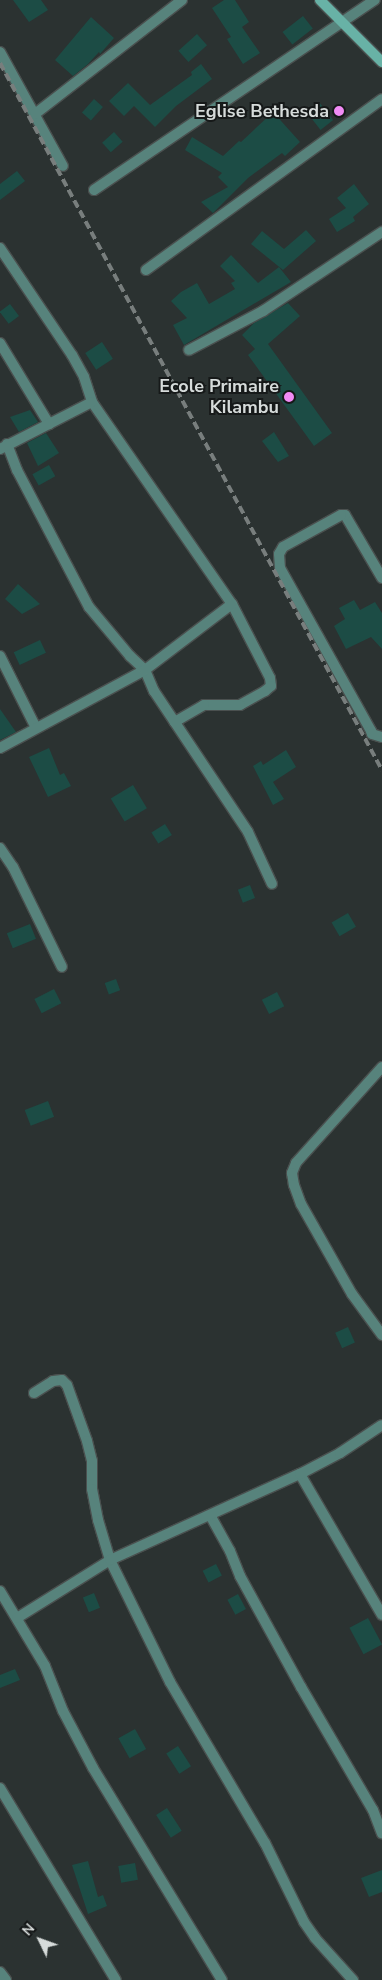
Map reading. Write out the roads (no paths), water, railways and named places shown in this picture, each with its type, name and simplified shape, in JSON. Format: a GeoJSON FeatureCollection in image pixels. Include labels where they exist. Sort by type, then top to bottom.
{"type":"FeatureCollection","features":[{"type":"Feature","properties":{"kind":"street"},"geometry":{"type":"LineString","coordinates":[[35,114],[182,0]]}},
{"type":"Feature","properties":{"kind":"street"},"geometry":{"type":"LineString","coordinates":[[320,0],[382,62]]}},
{"type":"Feature","properties":{"kind":"street"},"geometry":{"type":"LineString","coordinates":[[94,190],[375,0]]}},
{"type":"Feature","properties":{"kind":"street"},"geometry":{"type":"LineString","coordinates":[[0,52],[63,166]]}},
{"type":"Feature","properties":{"kind":"street"},"geometry":{"type":"LineString","coordinates":[[146,270],[382,99]]}},
{"type":"Feature","properties":{"kind":"street"},"geometry":{"type":"LineString","coordinates":[[190,350],[263,311],[382,232]]}},
{"type":"Feature","properties":{"kind":"street"},"geometry":{"type":"LineString","coordinates":[[0,248],[44,311],[76,363],[84,377],[92,402],[232,604],[270,678],[271,686],[240,705],[204,705],[174,722]]}},
{"type":"Feature","properties":{"kind":"street"},"geometry":{"type":"LineString","coordinates":[[0,343],[49,424]]}},
{"type":"Feature","properties":{"kind":"street"},"geometry":{"type":"LineString","coordinates":[[92,402],[4,447],[89,607],[144,670],[151,686],[174,722],[248,832],[272,884]]}},
{"type":"Feature","properties":{"kind":"street"},"geometry":{"type":"LineString","coordinates":[[382,578],[345,515],[341,515],[283,547],[279,554],[280,568],[372,734],[382,737]]}},
{"type":"Feature","properties":{"kind":"street"},"geometry":{"type":"LineString","coordinates":[[0,748],[144,670],[232,604]]}},
{"type":"Feature","properties":{"kind":"street"},"geometry":{"type":"LineString","coordinates":[[0,656],[36,728]]}},
{"type":"Feature","properties":{"kind":"street"},"geometry":{"type":"LineString","coordinates":[[0,848],[14,867],[62,967]]}},
{"type":"Feature","properties":{"kind":"street"},"geometry":{"type":"LineString","coordinates":[[382,1067],[296,1163],[292,1173],[294,1184],[306,1212],[352,1294],[382,1335]]}},
{"type":"Feature","properties":{"kind":"street"},"geometry":{"type":"LineString","coordinates":[[34,1393],[53,1380],[62,1380],[68,1385],[87,1441],[98,1520],[110,1560],[170,1682],[265,1843],[304,1922],[315,1938],[353,1980]]}},
{"type":"Feature","properties":{"kind":"street"},"geometry":{"type":"LineString","coordinates":[[17,1618],[110,1560],[300,1474],[340,1453],[382,1426]]}},
{"type":"Feature","properties":{"kind":"street"},"geometry":{"type":"LineString","coordinates":[[300,1474],[382,1615]]}},
{"type":"Feature","properties":{"kind":"street"},"geometry":{"type":"LineString","coordinates":[[210,1515],[230,1551],[240,1576],[301,1687],[373,1810],[382,1833]]}},
{"type":"Feature","properties":{"kind":"street"},"geometry":{"type":"LineString","coordinates":[[0,1591],[45,1666],[63,1711],[93,1768],[169,1896],[222,1980]]}},
{"type":"Feature","properties":{"kind":"street"},"geometry":{"type":"LineString","coordinates":[[0,1788],[116,1980]]}},
{"type":"Feature","properties":{"kind":"street"},"geometry":{"type":"LineString","coordinates":[[0,1972],[6,1980]]}},
{"type":"Feature","properties":{"kind":"railway"},"geometry":{"type":"LineString","coordinates":[[0,63],[382,770]]}},
{"type":"Feature","properties":{"kind":"place","name":"Eglise Bethesda"},"geometry":{"type":"Point","coordinates":[339,111]}},
{"type":"Feature","properties":{"kind":"place","name":"Ecole Primaire Kilambu"},"geometry":{"type":"Point","coordinates":[289,397]}}]}
